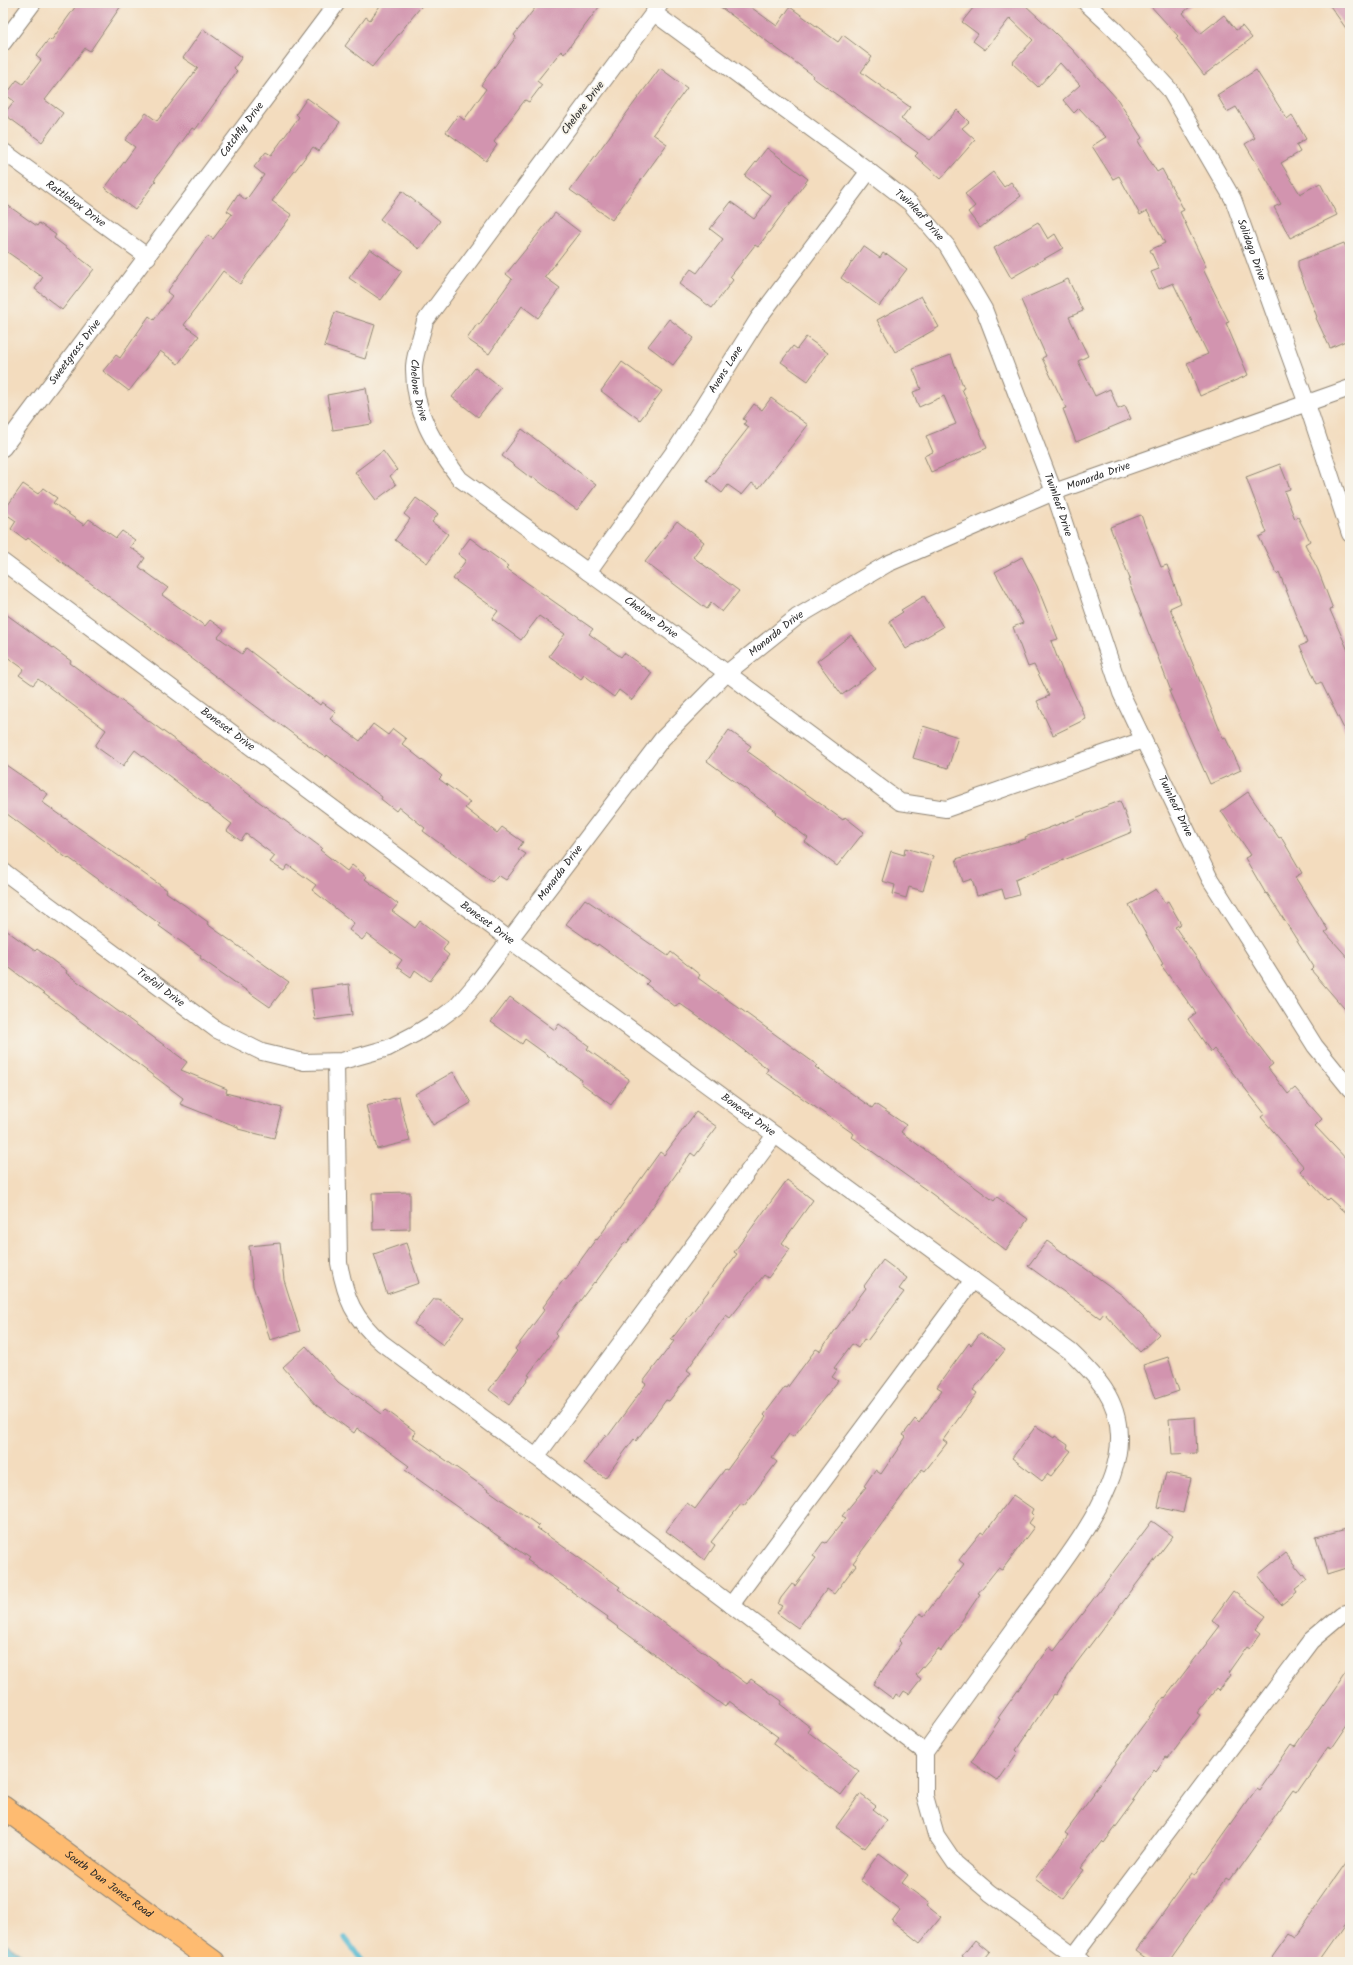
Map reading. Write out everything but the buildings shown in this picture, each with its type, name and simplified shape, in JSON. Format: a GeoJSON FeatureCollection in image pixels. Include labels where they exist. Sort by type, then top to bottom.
{"type":"FeatureCollection","features":[{"type":"Feature","properties":{"kind":"main road","name":"South Dan Jones Road"},"geometry":{"type":"LineString","coordinates":[[3,1807],[214,1962]]}},
{"type":"Feature","properties":{"kind":"street"},"geometry":{"type":"LineString","coordinates":[[3,44],[33,3]]}},
{"type":"Feature","properties":{"kind":"street","name":"Catchfly Drive"},"geometry":{"type":"LineString","coordinates":[[148,257],[337,3]]}},
{"type":"Feature","properties":{"kind":"street","name":"Solidago Drive"},"geometry":{"type":"LineString","coordinates":[[1086,3],[1115,30],[1169,89],[1232,199],[1307,404],[1350,534]]}},
{"type":"Feature","properties":{"kind":"street","name":"Twinleaf Drive"},"geometry":{"type":"LineString","coordinates":[[658,8],[910,203],[947,246],[984,309],[1054,492],[1121,693],[1143,740],[1210,879],[1314,1046],[1350,1089]]}},
{"type":"Feature","properties":{"kind":"street","name":"Chelone Drive"},"geometry":{"type":"LineString","coordinates":[[658,8],[425,321],[414,366],[417,402],[434,443],[460,479],[727,673],[900,802],[946,809],[1143,740]]}},
{"type":"Feature","properties":{"kind":"street","name":"Rattlebox Drive"},"geometry":{"type":"LineString","coordinates":[[3,151],[148,257]]}},
{"type":"Feature","properties":{"kind":"street","name":"Avens Lane"},"geometry":{"type":"LineString","coordinates":[[588,572],[678,446],[758,319],[869,171]]}},
{"type":"Feature","properties":{"kind":"street","name":"Sweetgrass Drive"},"geometry":{"type":"LineString","coordinates":[[3,448],[148,257]]}},
{"type":"Feature","properties":{"kind":"street","name":"Monarda Drive"},"geometry":{"type":"LineString","coordinates":[[336,1062],[388,1048],[438,1020],[457,1006],[510,940],[662,739],[727,673],[797,617],[887,564],[1054,492],[1350,388]]}},
{"type":"Feature","properties":{"kind":"street","name":"Boneset Drive"},"geometry":{"type":"LineString","coordinates":[[3,562],[510,940],[1071,1352],[1098,1379],[1113,1403],[1119,1436],[1115,1471],[1093,1520],[925,1752]]}},
{"type":"Feature","properties":{"kind":"street","name":"Trefoil Drive"},"geometry":{"type":"LineString","coordinates":[[3,872],[217,1030],[262,1052],[304,1062],[336,1062]]}},
{"type":"Feature","properties":{"kind":"street"},"geometry":{"type":"LineString","coordinates":[[336,1062],[340,1263],[344,1288],[353,1310],[366,1329],[382,1343],[536,1457],[925,1752],[925,1796],[936,1835],[955,1863],[990,1893],[1078,1959],[1312,1641],[1343,1614],[1350,1612]]}},
{"type":"Feature","properties":{"kind":"street"},"geometry":{"type":"LineString","coordinates":[[536,1457],[775,1135]]}},
{"type":"Feature","properties":{"kind":"street"},"geometry":{"type":"LineString","coordinates":[[731,1605],[973,1280]]}},
{"type":"Feature","properties":{"kind":"water"},"geometry":{"type":"Polygon","coordinates":[[[3,1941],[33,1962],[3,1962],[3,1941]]]}},
{"type":"Feature","properties":{"kind":"waterway"},"geometry":{"type":"LineString","coordinates":[[345,1938],[363,1962]]}}]}
